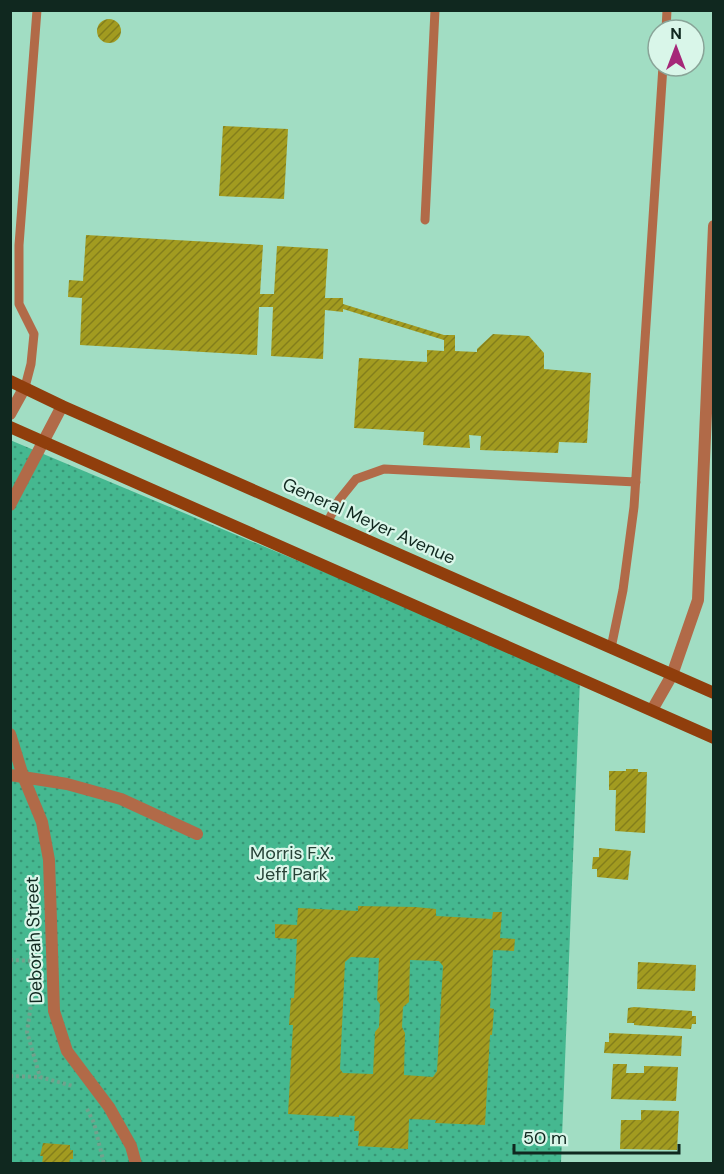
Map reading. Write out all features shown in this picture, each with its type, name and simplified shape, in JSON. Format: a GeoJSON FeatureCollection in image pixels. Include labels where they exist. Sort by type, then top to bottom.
{"type":"FeatureCollection","features":[{"type":"Feature","properties":{"kind":"main road","name":"General Meyer Avenue"},"geometry":{"type":"LineString","coordinates":[[10,381],[714,693]]}},
{"type":"Feature","properties":{"kind":"main road"},"geometry":{"type":"LineString","coordinates":[[10,427],[714,738]]}},
{"type":"Feature","properties":{"kind":"street"},"geometry":{"type":"LineString","coordinates":[[652,710],[672,675],[698,600],[708,493],[714,226]]}},
{"type":"Feature","properties":{"kind":"street"},"geometry":{"type":"LineString","coordinates":[[10,414],[25,387]]}},
{"type":"Feature","properties":{"kind":"street"},"geometry":{"type":"LineString","coordinates":[[10,505],[62,406]]}},
{"type":"Feature","properties":{"kind":"street","name":"Deborah Street"},"geometry":{"type":"LineString","coordinates":[[10,734],[17,775],[42,822],[49,860],[54,1011],[67,1051],[109,1107],[131,1146],[136,1164]]}},
{"type":"Feature","properties":{"kind":"street"},"geometry":{"type":"LineString","coordinates":[[17,775],[67,784],[121,799],[197,834]]}},
{"type":"Feature","properties":{"kind":"lane"},"geometry":{"type":"LineString","coordinates":[[25,387],[31,364],[34,333],[15,303],[37,10]]}},
{"type":"Feature","properties":{"kind":"lane"},"geometry":{"type":"LineString","coordinates":[[425,220],[435,10]]}},
{"type":"Feature","properties":{"kind":"lane"},"geometry":{"type":"LineString","coordinates":[[611,648],[623,590],[636,482],[662,78]]}},
{"type":"Feature","properties":{"kind":"lane"},"geometry":{"type":"LineString","coordinates":[[327,523],[337,502],[356,479],[384,468],[636,482]]}},
{"type":"Feature","properties":{"kind":"path"},"geometry":{"type":"LineString","coordinates":[[10,1076],[40,1077]]}},
{"type":"Feature","properties":{"kind":"green space","name":"Morris F.X. Jeff Park"},"geometry":{"type":"Polygon","coordinates":[[[10,440],[580,679],[561,1163],[11,1163],[10,440]]]}},
{"type":"Feature","properties":{"kind":"building"},"geometry":{"type":"Polygon","coordinates":[[[109,19],[117,23],[121,31],[117,39],[109,43],[101,39],[97,31],[101,23],[109,19]]]}},
{"type":"Feature","properties":{"kind":"building"},"geometry":{"type":"Polygon","coordinates":[[[223,126],[288,129],[284,199],[219,196],[223,126]]]}},
{"type":"Feature","properties":{"kind":"building"},"geometry":{"type":"Polygon","coordinates":[[[86,235],[263,245],[260,294],[274,294],[277,246],[328,249],[325,298],[343,298],[343,304],[444,335],[455,335],[455,351],[477,352],[477,349],[493,334],[529,336],[544,353],[544,369],[591,373],[587,443],[559,442],[558,453],[480,450],[481,436],[469,435],[470,448],[423,445],[424,432],[354,428],[359,358],[427,362],[427,350],[444,351],[444,340],[343,309],[343,312],[325,310],[323,359],[271,356],[273,307],[259,307],[257,355],[80,345],[82,298],[68,297],[69,280],[83,281],[86,235]]]}},
{"type":"Feature","properties":{"kind":"building"},"geometry":{"type":"Polygon","coordinates":[[[626,769],[647,772],[645,833],[615,831],[616,790],[609,790],[609,771],[626,771],[626,769]]]}},
{"type":"Feature","properties":{"kind":"building"},"geometry":{"type":"Polygon","coordinates":[[[599,848],[631,851],[628,880],[597,877],[597,869],[592,869],[593,857],[599,857],[599,848]]]}},
{"type":"Feature","properties":{"kind":"building"},"geometry":{"type":"Polygon","coordinates":[[[358,906],[415,907],[436,909],[436,916],[492,919],[493,912],[502,912],[500,938],[515,939],[514,951],[493,950],[490,1008],[494,1009],[492,1035],[490,1035],[485,1125],[435,1123],[436,1120],[409,1119],[408,1149],[358,1146],[359,1131],[354,1131],[355,1116],[288,1114],[293,1025],[289,1025],[291,998],[294,998],[297,939],[275,938],[275,924],[297,925],[298,908],[358,911],[358,906]],[[351,957],[345,962],[340,1069],[343,1073],[373,1074],[375,1032],[379,1027],[380,1004],[377,1000],[379,958],[351,957]],[[410,960],[409,1002],[403,1007],[404,1075],[433,1077],[437,1071],[443,966],[439,961],[410,960]]]}},
{"type":"Feature","properties":{"kind":"building"},"geometry":{"type":"Polygon","coordinates":[[[638,962],[696,965],[695,991],[637,989],[638,962]]]}},
{"type":"Feature","properties":{"kind":"building"},"geometry":{"type":"Polygon","coordinates":[[[628,1008],[692,1011],[692,1016],[696,1016],[696,1024],[692,1024],[691,1029],[627,1023],[628,1008]]]}},
{"type":"Feature","properties":{"kind":"building"},"geometry":{"type":"Polygon","coordinates":[[[609,1033],[682,1036],[681,1056],[604,1053],[605,1042],[609,1042],[609,1033]]]}},
{"type":"Feature","properties":{"kind":"building"},"geometry":{"type":"Polygon","coordinates":[[[613,1064],[627,1064],[626,1073],[644,1073],[644,1066],[678,1067],[676,1101],[611,1099],[613,1064]]]}},
{"type":"Feature","properties":{"kind":"building"},"geometry":{"type":"Polygon","coordinates":[[[641,1110],[679,1111],[677,1150],[620,1149],[621,1120],[641,1120],[641,1110]]]}},
{"type":"Feature","properties":{"kind":"building"},"geometry":{"type":"Polygon","coordinates":[[[43,1143],[70,1145],[70,1150],[73,1150],[73,1159],[70,1159],[69,1164],[42,1164],[43,1156],[40,1156],[43,1143]]]}}]}
